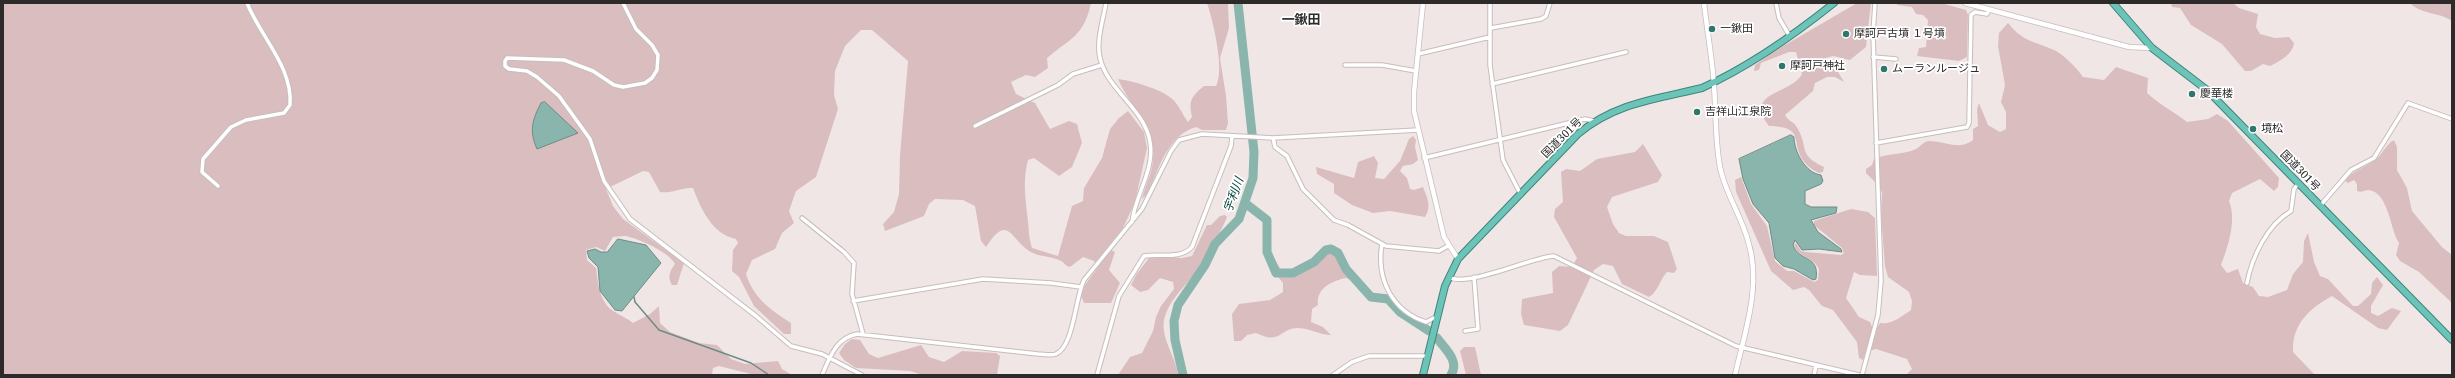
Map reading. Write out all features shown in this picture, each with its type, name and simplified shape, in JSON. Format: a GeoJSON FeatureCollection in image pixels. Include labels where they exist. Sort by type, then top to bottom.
{"type":"FeatureCollection","features":[{"type":"Feature","properties":{"kind":"highway","name":"国道301号"},"geometry":{"type":"LineString","coordinates":[[2113,3],[2152,48],[2207,90],[2452,340]]}},
{"type":"Feature","properties":{"kind":"highway","name":"国道301号"},"geometry":{"type":"LineString","coordinates":[[1423,375],[1448,276],[1458,259],[1578,134],[1594,121],[1615,110],[1702,88],[1714,82],[1789,35],[1831,4]]}},
{"type":"Feature","properties":{"kind":"street"},"geometry":{"type":"LineString","coordinates":[[218,186],[202,172],[201,163],[206,154],[237,123],[284,113],[290,105],[289,89],[277,57],[247,3]]}},
{"type":"Feature","properties":{"kind":"street"},"geometry":{"type":"LineString","coordinates":[[623,3],[636,29],[652,46],[658,55],[655,74],[645,83],[623,87],[614,84],[593,71],[574,63],[556,59],[536,61],[508,58],[505,61],[505,66],[509,69],[527,71],[537,77],[559,96],[590,139],[604,181],[630,219],[756,316],[792,346],[813,351],[862,375]]}},
{"type":"Feature","properties":{"kind":"street"},"geometry":{"type":"LineString","coordinates":[[1106,3],[1099,50],[1102,65],[1142,122],[1150,141],[1150,162],[1132,223]]}},
{"type":"Feature","properties":{"kind":"street"},"geometry":{"type":"LineString","coordinates":[[1423,3],[1414,92],[1418,130],[1441,226],[1448,246],[1458,259]]}},
{"type":"Feature","properties":{"kind":"street"},"geometry":{"type":"LineString","coordinates":[[1490,3],[1492,84],[1500,139],[1505,166],[1521,195]]}},
{"type":"Feature","properties":{"kind":"street"},"geometry":{"type":"LineString","coordinates":[[1491,28],[1541,19],[1546,16],[1550,3]]}},
{"type":"Feature","properties":{"kind":"street"},"geometry":{"type":"LineString","coordinates":[[1704,3],[1714,82],[1717,145],[1720,168],[1748,239],[1754,265],[1752,297],[1735,375]]}},
{"type":"Feature","properties":{"kind":"street"},"geometry":{"type":"LineString","coordinates":[[1776,3],[1779,18],[1789,35]]}},
{"type":"Feature","properties":{"kind":"street"},"geometry":{"type":"LineString","coordinates":[[1448,276],[1455,279],[1474,277],[1554,256],[1741,348],[1860,375],[1880,299],[1873,57],[1873,9],[1875,3]]}},
{"type":"Feature","properties":{"kind":"street"},"geometry":{"type":"LineString","coordinates":[[1965,3],[2129,47],[2152,48]]}},
{"type":"Feature","properties":{"kind":"street"},"geometry":{"type":"LineString","coordinates":[[1876,143],[1967,127],[1969,123],[1971,15],[1975,12],[1987,14],[1989,10]]}},
{"type":"Feature","properties":{"kind":"street"},"geometry":{"type":"LineString","coordinates":[[1418,54],[1490,37]]}},
{"type":"Feature","properties":{"kind":"street"},"geometry":{"type":"LineString","coordinates":[[2137,48],[2142,44],[2142,37]]}},
{"type":"Feature","properties":{"kind":"street"},"geometry":{"type":"LineString","coordinates":[[1492,84],[1626,52]]}},
{"type":"Feature","properties":{"kind":"street"},"geometry":{"type":"LineString","coordinates":[[1873,57],[1896,59]]}},
{"type":"Feature","properties":{"kind":"street"},"geometry":{"type":"LineString","coordinates":[[975,126],[1058,85],[1073,74],[1102,65]]}},
{"type":"Feature","properties":{"kind":"street"},"geometry":{"type":"LineString","coordinates":[[1346,65],[1382,65],[1416,71]]}},
{"type":"Feature","properties":{"kind":"street"},"geometry":{"type":"LineString","coordinates":[[2320,206],[2352,170],[2374,158],[2408,102],[2452,119]]}},
{"type":"Feature","properties":{"kind":"street"},"geometry":{"type":"LineString","coordinates":[[1424,158],[1586,119],[1594,121]]}},
{"type":"Feature","properties":{"kind":"street"},"geometry":{"type":"LineString","coordinates":[[822,375],[829,358],[844,337],[863,334],[1055,354],[1066,344],[1081,287],[1142,209],[1171,151],[1179,140],[1202,134],[1233,137],[1273,138],[1343,136],[1418,130]]}},
{"type":"Feature","properties":{"kind":"street"},"geometry":{"type":"LineString","coordinates":[[1097,375],[1123,288],[1144,256],[1160,253],[1177,255],[1186,253],[1192,247],[1231,146],[1233,137]]}},
{"type":"Feature","properties":{"kind":"street"},"geometry":{"type":"LineString","coordinates":[[1273,138],[1275,147],[1287,156],[1297,180],[1328,216],[1382,244],[1440,251],[1448,246]]}},
{"type":"Feature","properties":{"kind":"street"},"geometry":{"type":"LineString","coordinates":[[2247,283],[2269,231],[2277,220],[2291,211],[2294,189],[2298,184]]}},
{"type":"Feature","properties":{"kind":"street"},"geometry":{"type":"LineString","coordinates":[[802,218],[844,252],[854,263],[853,300],[863,334]]}},
{"type":"Feature","properties":{"kind":"street"},"geometry":{"type":"LineString","coordinates":[[1382,244],[1383,278],[1391,297],[1405,313],[1426,322],[1434,318],[1436,319]]}},
{"type":"Feature","properties":{"kind":"street"},"geometry":{"type":"LineString","coordinates":[[1465,331],[1478,329],[1474,277]]}},
{"type":"Feature","properties":{"kind":"street"},"geometry":{"type":"LineString","coordinates":[[853,300],[983,279],[1051,283],[1081,287]]}},
{"type":"Feature","properties":{"kind":"street"},"geometry":{"type":"LineString","coordinates":[[1333,375],[1352,362],[1369,356],[1428,356]]}},
{"type":"Feature","properties":{"kind":"street"},"geometry":{"type":"LineString","coordinates":[[1814,375],[1816,366]]}},
{"type":"Feature","properties":{"kind":"shaded area"},"geometry":{"type":"Polygon","coordinates":[[[3,3],[1091,3],[1085,23],[1080,30],[1070,41],[1047,58],[1048,68],[1035,77],[1026,75],[1011,82],[1016,94],[1035,103],[1050,129],[1069,121],[1077,124],[1082,143],[1072,167],[1059,176],[1034,158],[1028,160],[1025,174],[1025,193],[1029,235],[1032,248],[1058,256],[1072,206],[1083,201],[1084,188],[1102,158],[1110,129],[1119,118],[1128,111],[1144,132],[1147,148],[1135,202],[1123,228],[1107,248],[1115,252],[1109,270],[1120,283],[1111,303],[1084,303],[1081,296],[1085,285],[1098,267],[1094,261],[1083,257],[1070,267],[1059,260],[1029,251],[1008,231],[1004,230],[993,237],[986,247],[981,241],[975,206],[963,200],[935,199],[929,204],[924,216],[885,231],[883,224],[894,212],[899,194],[900,155],[908,61],[872,30],[861,30],[845,46],[835,71],[834,95],[838,109],[816,177],[796,191],[789,211],[794,223],[782,233],[775,249],[752,260],[746,274],[749,283],[758,297],[776,313],[791,323],[791,334],[784,334],[754,306],[739,277],[732,271],[733,250],[738,243],[736,239],[720,232],[708,220],[693,188],[660,192],[649,172],[643,171],[606,189],[613,206],[623,219],[684,263],[677,285],[672,285],[669,277],[675,264],[672,260],[662,251],[641,241],[626,236],[613,237],[605,251],[596,247],[586,250],[587,260],[596,268],[602,298],[610,308],[628,320],[633,323],[650,314],[659,306],[660,323],[670,332],[699,343],[717,345],[731,359],[745,364],[778,361],[782,369],[792,375],[755,375],[719,366],[713,368],[712,375],[3,375],[3,3]]]}},
{"type":"Feature","properties":{"kind":"shaded area"},"geometry":{"type":"Polygon","coordinates":[[[1207,3],[1228,3],[1229,28],[1220,58],[1226,96],[1228,123],[1226,130],[1202,130],[1196,127],[1180,135],[1164,156],[1149,191],[1142,199],[1152,167],[1152,143],[1143,121],[1118,79],[1141,84],[1158,90],[1172,98],[1188,122],[1192,117],[1190,106],[1196,93],[1204,86],[1216,86],[1218,79],[1219,57],[1207,3]]]}},
{"type":"Feature","properties":{"kind":"shaded area"},"geometry":{"type":"Polygon","coordinates":[[[1857,3],[1871,3],[1866,47],[1850,60],[1833,56],[1826,58],[1824,66],[1837,70],[1844,82],[1835,77],[1827,77],[1815,83],[1813,91],[1785,115],[1795,124],[1800,133],[1805,150],[1810,158],[1824,167],[1823,172],[1819,173],[1806,164],[1798,149],[1793,133],[1789,129],[1769,126],[1763,115],[1762,106],[1765,100],[1789,86],[1802,74],[1796,52],[1789,52],[1761,63],[1759,70],[1754,71],[1755,65],[1773,52],[1857,3]]]}},
{"type":"Feature","properties":{"kind":"shaded area"},"geometry":{"type":"Polygon","coordinates":[[[1897,3],[1941,3],[1966,10],[1968,15],[1967,57],[1959,61],[1917,56],[1919,48],[1926,47],[1928,20],[1923,15],[1916,14],[1912,7],[1897,5],[1897,3]]]}},
{"type":"Feature","properties":{"kind":"shaded area"},"geometry":{"type":"Polygon","coordinates":[[[2171,3],[2233,3],[2239,8],[2258,14],[2256,27],[2260,34],[2275,38],[2289,37],[2294,43],[2293,47],[2285,57],[2270,66],[2263,64],[2251,71],[2245,71],[2222,44],[2191,25],[2180,8],[2172,7],[2171,3]]]}},
{"type":"Feature","properties":{"kind":"shaded area"},"geometry":{"type":"Polygon","coordinates":[[[2452,3],[2452,21],[2442,16],[2416,8],[2411,4],[2452,3]]]}},
{"type":"Feature","properties":{"kind":"shaded area"},"geometry":{"type":"Polygon","coordinates":[[[2008,23],[2024,38],[2061,54],[2083,77],[2104,80],[2116,67],[2148,78],[2147,93],[2187,122],[2208,119],[2217,114],[2228,121],[2279,178],[2278,187],[2274,191],[2260,179],[2232,193],[2229,201],[2232,216],[2231,233],[2221,265],[2227,273],[2238,269],[2243,283],[2253,287],[2259,296],[2268,297],[2287,290],[2293,274],[2303,262],[2304,241],[2308,233],[2314,262],[2320,276],[2328,279],[2353,306],[2358,306],[2371,294],[2372,283],[2377,277],[2383,285],[2371,306],[2371,313],[2378,316],[2392,308],[2401,311],[2387,330],[2378,328],[2332,296],[2316,306],[2309,312],[2299,325],[2293,342],[2293,352],[2315,375],[1906,375],[1912,369],[1907,359],[1876,349],[1866,352],[1863,360],[1859,358],[1857,342],[1833,310],[1822,306],[1809,290],[1804,287],[1793,290],[1771,271],[1736,192],[1735,180],[1741,177],[1751,204],[1767,226],[1775,261],[1787,271],[1794,271],[1814,282],[1818,280],[1819,269],[1813,262],[1796,249],[1794,245],[1796,243],[1801,251],[1805,252],[1841,255],[1844,253],[1842,248],[1814,225],[1814,221],[1851,209],[1868,212],[1875,218],[1877,276],[1860,275],[1854,272],[1846,298],[1859,317],[1870,322],[1872,327],[1877,328],[1880,323],[1889,323],[1897,320],[1911,310],[1912,301],[1909,292],[1888,277],[1885,266],[1881,214],[1882,193],[1879,186],[1866,173],[1866,169],[1872,165],[1874,159],[1911,151],[1927,141],[1935,141],[1952,145],[1962,145],[1968,143],[1973,140],[1973,129],[1978,126],[1977,109],[1979,103],[1988,125],[2000,132],[2006,129],[2006,112],[2001,102],[2005,85],[1998,46],[1999,33],[2008,23]]]}},
{"type":"Feature","properties":{"kind":"shaded area"},"geometry":{"type":"Polygon","coordinates":[[[1413,136],[1416,140],[1415,147],[1418,160],[1413,164],[1403,166],[1400,171],[1407,178],[1410,189],[1414,190],[1423,187],[1428,206],[1425,217],[1390,211],[1373,213],[1352,205],[1334,193],[1334,184],[1317,174],[1316,167],[1354,178],[1358,162],[1374,156],[1378,163],[1375,178],[1384,179],[1400,161],[1409,139],[1413,136]]]}},
{"type":"Feature","properties":{"kind":"shaded area"},"geometry":{"type":"Polygon","coordinates":[[[2394,140],[2397,147],[2397,170],[2407,188],[2412,211],[2442,247],[2452,255],[2452,303],[2419,272],[2400,261],[2396,255],[2399,243],[2381,198],[2376,193],[2369,190],[2360,192],[2357,191],[2357,184],[2354,180],[2348,183],[2345,181],[2356,171],[2376,159],[2388,144],[2394,140]]]}},
{"type":"Feature","properties":{"kind":"shaded area"},"geometry":{"type":"Polygon","coordinates":[[[1643,144],[1662,175],[1658,182],[1612,197],[1607,207],[1613,224],[1619,233],[1626,236],[1654,236],[1668,242],[1677,269],[1674,273],[1667,272],[1662,278],[1655,292],[1649,297],[1622,284],[1613,266],[1603,264],[1594,270],[1568,325],[1560,331],[1524,325],[1521,314],[1522,299],[1553,293],[1552,272],[1559,266],[1572,267],[1577,258],[1554,217],[1555,209],[1563,202],[1561,172],[1566,169],[1580,171],[1597,159],[1635,152],[1643,144]]]}},
{"type":"Feature","properties":{"kind":"shaded area"},"geometry":{"type":"Polygon","coordinates":[[[1225,215],[1227,217],[1207,256],[1170,305],[1166,313],[1164,331],[1178,375],[1118,375],[1130,357],[1142,353],[1153,331],[1156,317],[1161,306],[1174,289],[1173,282],[1160,278],[1148,290],[1140,292],[1131,285],[1136,275],[1149,258],[1182,258],[1192,256],[1207,225],[1211,225],[1220,216],[1225,215]]]}},
{"type":"Feature","properties":{"kind":"shaded area"},"geometry":{"type":"Polygon","coordinates":[[[1330,252],[1354,278],[1355,282],[1346,278],[1330,283],[1322,290],[1318,299],[1318,305],[1312,309],[1311,322],[1323,327],[1331,335],[1297,328],[1291,329],[1275,337],[1264,336],[1256,333],[1247,335],[1241,341],[1234,341],[1232,314],[1239,304],[1270,300],[1283,292],[1283,283],[1270,267],[1271,255],[1285,273],[1301,270],[1330,252]]]}},
{"type":"Feature","properties":{"kind":"shaded area"},"geometry":{"type":"Polygon","coordinates":[[[852,339],[860,340],[869,354],[878,358],[921,345],[929,357],[944,362],[962,351],[996,353],[1000,356],[997,375],[923,375],[910,371],[856,368],[844,360],[839,353],[845,344],[852,339]]]}},
{"type":"Feature","properties":{"kind":"shaded area"},"geometry":{"type":"Polygon","coordinates":[[[1464,347],[1475,347],[1481,375],[1466,375],[1460,351],[1464,347]]]}},
{"type":"Feature","properties":{"kind":"water"},"geometry":{"type":"Polygon","coordinates":[[[545,102],[578,133],[537,149],[532,131],[535,115],[541,103],[545,102]]]}},
{"type":"Feature","properties":{"kind":"water"},"geometry":{"type":"Polygon","coordinates":[[[1791,135],[1794,137],[1798,155],[1805,166],[1821,175],[1823,181],[1821,184],[1805,191],[1805,204],[1811,207],[1837,207],[1836,213],[1811,220],[1818,232],[1841,249],[1842,252],[1819,249],[1802,250],[1795,240],[1793,245],[1800,254],[1812,262],[1815,266],[1816,279],[1813,280],[1794,269],[1783,266],[1775,258],[1769,223],[1753,204],[1743,179],[1739,159],[1791,135]]]}},
{"type":"Feature","properties":{"kind":"water"},"geometry":{"type":"Polygon","coordinates":[[[618,239],[646,245],[661,263],[622,311],[615,310],[600,291],[598,267],[589,258],[587,251],[595,249],[601,252],[607,252],[618,239]]]}},
{"type":"Feature","properties":{"kind":"waterway","name":"宇利川"},"geometry":{"type":"LineString","coordinates":[[1183,375],[1175,340],[1174,321],[1178,305],[1205,265],[1215,244],[1239,219],[1253,178],[1254,152],[1238,3]]}},
{"type":"Feature","properties":{"kind":"waterway"},"geometry":{"type":"LineString","coordinates":[[1245,203],[1267,220],[1267,252],[1276,273],[1293,273],[1314,262],[1326,250],[1331,249],[1338,253],[1346,269],[1371,297],[1388,299],[1400,312],[1429,331]]}},
{"type":"Feature","properties":{"kind":"waterway"},"geometry":{"type":"LineString","coordinates":[[634,297],[635,302],[659,330],[751,363],[769,375]]}},
{"type":"Feature","properties":{"kind":"waterway"},"geometry":{"type":"LineString","coordinates":[[1437,338],[1453,360],[1454,365],[1451,375]]}},
{"type":"Feature","properties":{"kind":"place","name":"一鍬田"},"geometry":{"type":"Point","coordinates":[1712,29]}},
{"type":"Feature","properties":{"kind":"place","name":"摩訶戸古墳 １号墳"},"geometry":{"type":"Point","coordinates":[1846,34]}},
{"type":"Feature","properties":{"kind":"place","name":"摩訶戸神社"},"geometry":{"type":"Point","coordinates":[1782,66]}},
{"type":"Feature","properties":{"kind":"place","name":"ムーランルージュ"},"geometry":{"type":"Point","coordinates":[1884,69]}},
{"type":"Feature","properties":{"kind":"place","name":"慶華楼"},"geometry":{"type":"Point","coordinates":[2192,94]}},
{"type":"Feature","properties":{"kind":"place","name":"吉祥山江泉院"},"geometry":{"type":"Point","coordinates":[1697,112]}},
{"type":"Feature","properties":{"kind":"place","name":"境松"},"geometry":{"type":"Point","coordinates":[2253,129]}},
{"type":"Feature","properties":{"kind":"district","name":"一鍬田"},"geometry":{"type":"Point","coordinates":[1301,20]}}]}
